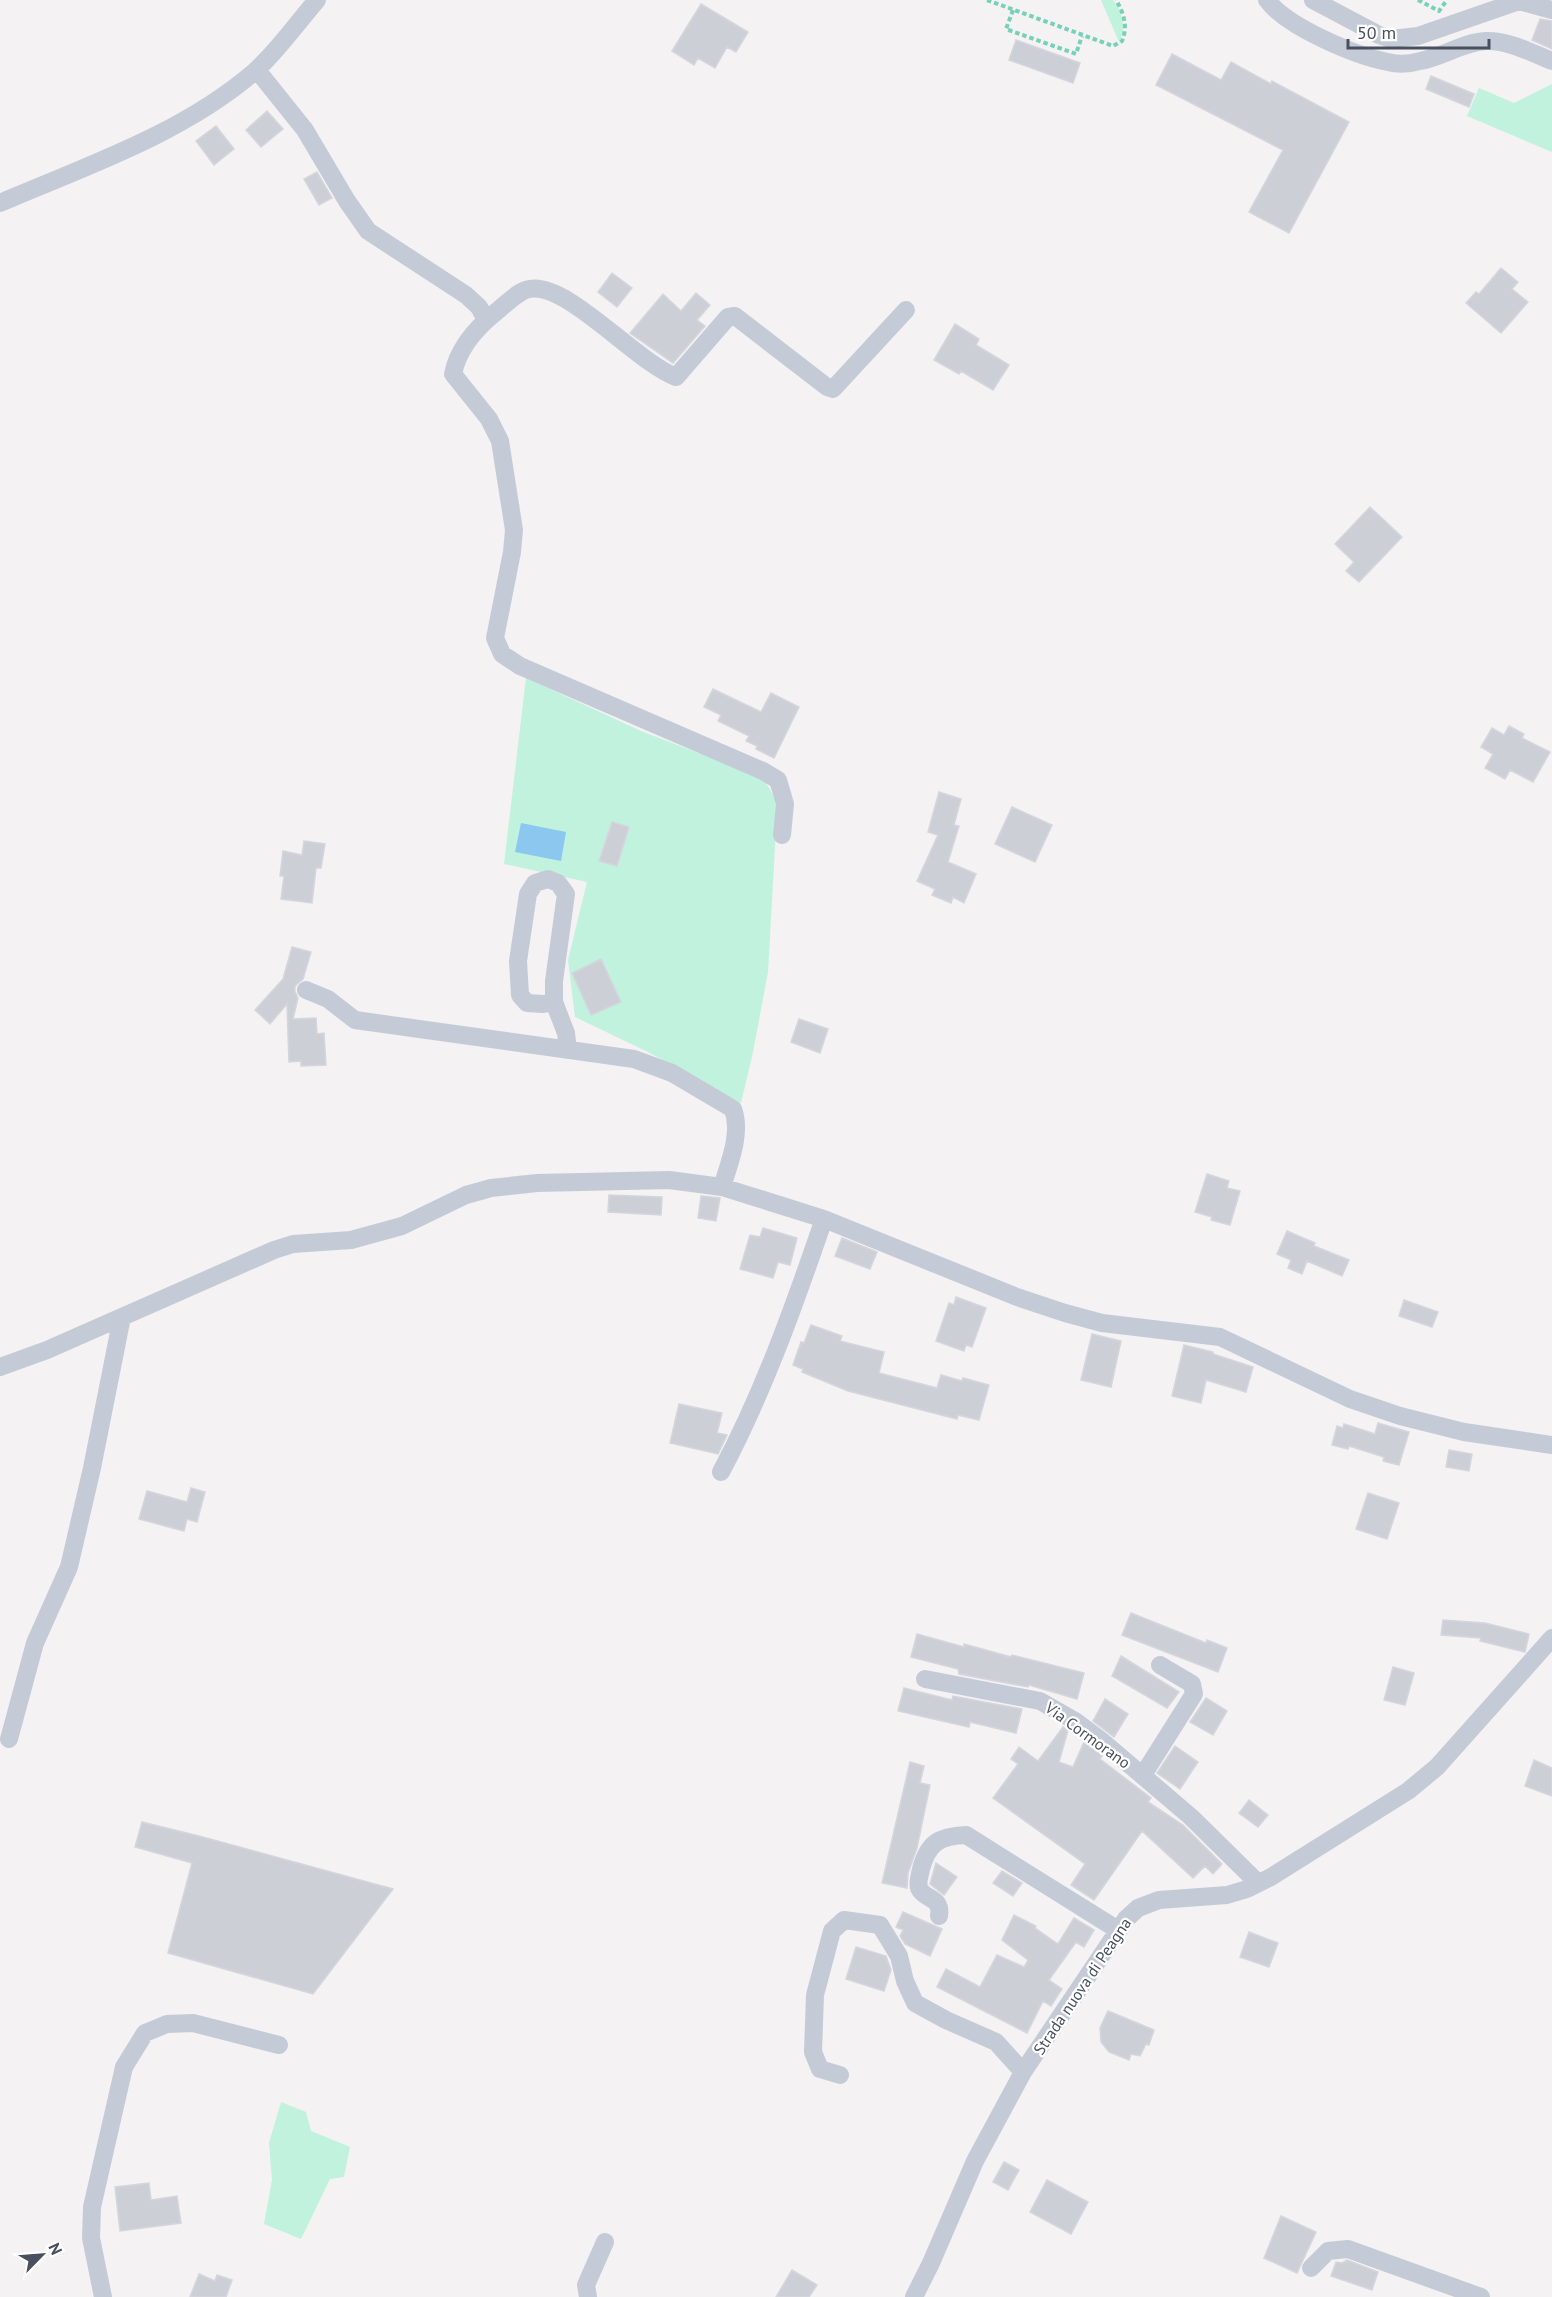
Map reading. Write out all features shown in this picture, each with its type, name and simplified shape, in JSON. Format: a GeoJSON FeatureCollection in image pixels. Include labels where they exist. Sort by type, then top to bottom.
{"type":"FeatureCollection","features":[{"type":"Feature","properties":{"kind":"street"},"geometry":{"type":"LineString","coordinates":[[0,202],[146,140],[233,89],[256,70],[317,0]]}},
{"type":"Feature","properties":{"kind":"street"},"geometry":{"type":"LineString","coordinates":[[1267,0],[1282,15],[1325,39],[1369,57],[1391,63],[1422,61],[1474,43],[1497,41]]}},
{"type":"Feature","properties":{"kind":"street"},"geometry":{"type":"LineString","coordinates":[[1312,0],[1391,39],[1418,36],[1519,1],[1552,10]]}},
{"type":"Feature","properties":{"kind":"street"},"geometry":{"type":"LineString","coordinates":[[1469,19],[1497,41],[1552,60]]}},
{"type":"Feature","properties":{"kind":"street"},"geometry":{"type":"LineString","coordinates":[[256,70],[305,130],[347,201],[368,231],[466,295],[479,307],[486,320]]}},
{"type":"Feature","properties":{"kind":"street"},"geometry":{"type":"LineString","coordinates":[[782,835],[785,804],[778,780],[763,771],[520,666],[502,654],[495,638],[512,552],[514,530],[500,441],[489,418],[453,374],[456,357],[486,320],[528,288],[546,289],[564,297],[651,364],[676,377],[728,317],[735,316],[827,387],[833,389],[906,310]]}},
{"type":"Feature","properties":{"kind":"street"},"geometry":{"type":"LineString","coordinates":[[554,1002],[543,1004],[527,1002],[520,995],[518,961],[528,894],[535,884],[548,879],[558,883],[566,894],[554,981],[554,1002],[566,1033],[568,1050]]}},
{"type":"Feature","properties":{"kind":"street"},"geometry":{"type":"LineString","coordinates":[[306,990],[328,999],[355,1020],[634,1059],[672,1072],[733,1109],[737,1120],[732,1152],[722,1187]]}},
{"type":"Feature","properties":{"kind":"street"},"geometry":{"type":"LineString","coordinates":[[0,1367],[47,1350],[274,1250],[293,1244],[351,1240],[402,1226],[429,1215],[466,1195],[491,1188],[537,1183],[669,1180],[722,1187],[824,1219],[1006,1293],[1065,1313],[1102,1323],[1220,1337],[1350,1399],[1400,1416],[1464,1432],[1552,1445]]}},
{"type":"Feature","properties":{"kind":"street"},"geometry":{"type":"LineString","coordinates":[[721,1472],[748,1420],[790,1319],[824,1219]]}},
{"type":"Feature","properties":{"kind":"street"},"geometry":{"type":"LineString","coordinates":[[9,1739],[35,1643],[69,1567],[92,1468],[122,1317]]}},
{"type":"Feature","properties":{"kind":"street","name":"Strada nuova di Peagna"},"geometry":{"type":"LineString","coordinates":[[914,2297],[931,2264],[975,2161],[1023,2072],[1075,1998],[1118,1930],[1138,1908],[1159,1900],[1227,1895],[1258,1883],[1321,1846],[1422,1780],[1437,1767],[1552,1638]]}},
{"type":"Feature","properties":{"kind":"street","name":"Via Cormorano"},"geometry":{"type":"LineString","coordinates":[[1143,1775],[1194,1694],[1192,1684],[1160,1665]]}},
{"type":"Feature","properties":{"kind":"street","name":"Via Cormorano"},"geometry":{"type":"LineString","coordinates":[[926,1679],[1040,1701],[1094,1735],[1143,1775],[1191,1817],[1258,1883]]}},
{"type":"Feature","properties":{"kind":"street"},"geometry":{"type":"LineString","coordinates":[[939,1916],[940,1909],[937,1902],[920,1890],[918,1884],[926,1852],[934,1843],[951,1835],[966,1835],[1118,1930]]}},
{"type":"Feature","properties":{"kind":"street"},"geometry":{"type":"LineString","coordinates":[[840,2075],[820,2069],[813,2052],[815,1995],[832,1930],[844,1920],[880,1925],[899,1956],[905,1981],[915,2003],[946,2020],[996,2042],[1023,2072]]}},
{"type":"Feature","properties":{"kind":"street"},"geometry":{"type":"LineString","coordinates":[[104,2297],[91,2238],[92,2207],[124,2067],[145,2034],[167,2024],[193,2023],[279,2045]]}},
{"type":"Feature","properties":{"kind":"street"},"geometry":{"type":"LineString","coordinates":[[588,2297],[586,2285],[605,2242]]}},
{"type":"Feature","properties":{"kind":"street"},"geometry":{"type":"LineString","coordinates":[[1311,2268],[1328,2251],[1348,2249],[1481,2297]]}},
{"type":"Feature","properties":{"kind":"path"},"geometry":{"type":"LineString","coordinates":[[987,0],[1113,46],[1122,41],[1125,30],[1125,21],[1116,0]]}},
{"type":"Feature","properties":{"kind":"path"},"geometry":{"type":"LineString","coordinates":[[1418,0],[1439,11],[1447,0]]}},
{"type":"Feature","properties":{"kind":"path"},"geometry":{"type":"LineString","coordinates":[[1013,10],[1006,29],[1076,54],[1082,36]]}},
{"type":"Feature","properties":{"kind":"green space"},"geometry":{"type":"Polygon","coordinates":[[[1101,0],[1113,0],[1119,9],[1123,32],[1119,42],[1101,0]]]}},
{"type":"Feature","properties":{"kind":"green space"},"geometry":{"type":"Polygon","coordinates":[[[1552,84],[1552,152],[1467,116],[1479,88],[1514,103],[1552,84]]]}},
{"type":"Feature","properties":{"kind":"green space"},"geometry":{"type":"Polygon","coordinates":[[[526,678],[641,731],[753,774],[767,784],[772,793],[777,810],[768,972],[741,1103],[648,1052],[575,1017],[568,960],[587,882],[504,864],[526,678]]]}},
{"type":"Feature","properties":{"kind":"green space"},"geometry":{"type":"Polygon","coordinates":[[[281,2102],[306,2112],[311,2131],[350,2147],[344,2177],[330,2179],[301,2239],[264,2224],[272,2180],[269,2143],[281,2102]]]}},
{"type":"Feature","properties":{"kind":"water"},"geometry":{"type":"Polygon","coordinates":[[[521,823],[566,832],[561,861],[515,852],[521,823]]]}},
{"type":"Feature","properties":{"kind":"building"},"geometry":{"type":"Polygon","coordinates":[[[701,4],[748,32],[736,52],[727,47],[715,68],[698,58],[694,65],[672,51],[701,4]]]}},
{"type":"Feature","properties":{"kind":"building"},"geometry":{"type":"Polygon","coordinates":[[[1540,19],[1552,21],[1552,49],[1532,40],[1540,19]]]}},
{"type":"Feature","properties":{"kind":"building"},"geometry":{"type":"Polygon","coordinates":[[[1016,40],[1080,63],[1073,83],[1009,60],[1016,40]]]}},
{"type":"Feature","properties":{"kind":"building"},"geometry":{"type":"Polygon","coordinates":[[[1172,54],[1221,80],[1231,62],[1349,122],[1289,233],[1249,212],[1283,150],[1156,85],[1172,54]]]}},
{"type":"Feature","properties":{"kind":"building"},"geometry":{"type":"Polygon","coordinates":[[[1431,76],[1474,94],[1469,107],[1426,89],[1431,76]]]}},
{"type":"Feature","properties":{"kind":"building"},"geometry":{"type":"Polygon","coordinates":[[[267,111],[283,129],[261,147],[246,130],[267,111]]]}},
{"type":"Feature","properties":{"kind":"building"},"geometry":{"type":"Polygon","coordinates":[[[216,126],[234,149],[214,165],[196,141],[216,126]]]}},
{"type":"Feature","properties":{"kind":"building"},"geometry":{"type":"Polygon","coordinates":[[[317,172],[332,198],[319,205],[304,179],[317,172]]]}},
{"type":"Feature","properties":{"kind":"building"},"geometry":{"type":"Polygon","coordinates":[[[1501,268],[1518,282],[1512,289],[1528,302],[1501,333],[1466,303],[1476,292],[1479,294],[1501,268]]]}},
{"type":"Feature","properties":{"kind":"building"},"geometry":{"type":"Polygon","coordinates":[[[612,273],[632,288],[617,307],[598,292],[612,273]]]}},
{"type":"Feature","properties":{"kind":"building"},"geometry":{"type":"Polygon","coordinates":[[[696,293],[710,305],[697,320],[705,326],[673,363],[630,333],[663,294],[681,311],[696,293]]]}},
{"type":"Feature","properties":{"kind":"building"},"geometry":{"type":"Polygon","coordinates":[[[955,324],[979,339],[976,345],[1009,365],[993,390],[961,371],[959,374],[934,360],[955,324]]]}},
{"type":"Feature","properties":{"kind":"building"},"geometry":{"type":"Polygon","coordinates":[[[1370,507],[1402,537],[1359,582],[1346,571],[1354,562],[1335,544],[1370,507]]]}},
{"type":"Feature","properties":{"kind":"building"},"geometry":{"type":"Polygon","coordinates":[[[713,689],[761,712],[771,693],[799,707],[774,758],[746,741],[749,736],[718,721],[721,715],[704,707],[713,689]]]}},
{"type":"Feature","properties":{"kind":"building"},"geometry":{"type":"Polygon","coordinates":[[[1509,726],[1524,734],[1522,738],[1550,752],[1533,782],[1510,770],[1505,779],[1485,768],[1493,754],[1481,747],[1492,728],[1504,735],[1509,726]]]}},
{"type":"Feature","properties":{"kind":"building"},"geometry":{"type":"Polygon","coordinates":[[[939,792],[961,799],[954,825],[959,826],[948,862],[976,874],[964,903],[953,897],[951,903],[932,895],[935,889],[917,881],[938,835],[928,832],[939,792]]]}},
{"type":"Feature","properties":{"kind":"building"},"geometry":{"type":"Polygon","coordinates":[[[1012,807],[1052,825],[1035,862],[995,844],[1012,807]]]}},
{"type":"Feature","properties":{"kind":"building"},"geometry":{"type":"Polygon","coordinates":[[[612,822],[629,827],[617,866],[599,861],[612,822]]]}},
{"type":"Feature","properties":{"kind":"building"},"geometry":{"type":"Polygon","coordinates":[[[304,841],[325,844],[321,868],[316,868],[312,903],[281,899],[284,876],[280,876],[283,851],[302,855],[304,841]]]}},
{"type":"Feature","properties":{"kind":"building"},"geometry":{"type":"Polygon","coordinates":[[[292,947],[311,952],[303,979],[295,986],[298,998],[293,1019],[316,1018],[317,1034],[324,1033],[326,1065],[301,1066],[301,1061],[289,1062],[287,1004],[270,1024],[255,1010],[283,979],[292,947]]]}},
{"type":"Feature","properties":{"kind":"building"},"geometry":{"type":"Polygon","coordinates":[[[601,959],[621,1002],[591,1015],[572,973],[601,959]]]}},
{"type":"Feature","properties":{"kind":"building"},"geometry":{"type":"Polygon","coordinates":[[[799,1019],[828,1029],[820,1053],[791,1042],[799,1019]]]}},
{"type":"Feature","properties":{"kind":"building"},"geometry":{"type":"Polygon","coordinates":[[[1207,1174],[1229,1181],[1227,1188],[1240,1191],[1230,1225],[1211,1220],[1212,1217],[1195,1212],[1207,1174]]]}},
{"type":"Feature","properties":{"kind":"building"},"geometry":{"type":"Polygon","coordinates":[[[609,1195],[662,1197],[661,1215],[608,1212],[609,1195]]]}},
{"type":"Feature","properties":{"kind":"building"},"geometry":{"type":"Polygon","coordinates":[[[701,1196],[720,1198],[716,1221],[698,1218],[701,1196]]]}},
{"type":"Feature","properties":{"kind":"building"},"geometry":{"type":"Polygon","coordinates":[[[763,1228],[797,1238],[790,1265],[778,1262],[773,1278],[740,1269],[750,1235],[760,1237],[763,1228]]]}},
{"type":"Feature","properties":{"kind":"building"},"geometry":{"type":"Polygon","coordinates":[[[1287,1231],[1315,1243],[1314,1246],[1349,1260],[1342,1276],[1307,1261],[1302,1274],[1288,1268],[1291,1260],[1277,1254],[1287,1231]]]}},
{"type":"Feature","properties":{"kind":"building"},"geometry":{"type":"Polygon","coordinates":[[[842,1238],[877,1252],[870,1269],[835,1256],[842,1238]]]}},
{"type":"Feature","properties":{"kind":"building"},"geometry":{"type":"Polygon","coordinates":[[[956,1297],[986,1308],[972,1347],[966,1345],[964,1351],[936,1341],[949,1303],[954,1305],[956,1297]]]}},
{"type":"Feature","properties":{"kind":"building"},"geometry":{"type":"Polygon","coordinates":[[[1404,1300],[1438,1312],[1432,1327],[1399,1316],[1404,1300]]]}},
{"type":"Feature","properties":{"kind":"building"},"geometry":{"type":"Polygon","coordinates":[[[811,1325],[842,1336],[840,1341],[884,1352],[879,1373],[937,1388],[941,1375],[989,1385],[979,1420],[958,1415],[957,1419],[848,1391],[802,1372],[803,1369],[793,1365],[801,1342],[804,1343],[811,1325]]]}},
{"type":"Feature","properties":{"kind":"building"},"geometry":{"type":"Polygon","coordinates":[[[1092,1334],[1121,1341],[1111,1387],[1081,1380],[1092,1334]]]}},
{"type":"Feature","properties":{"kind":"building"},"geometry":{"type":"Polygon","coordinates":[[[1184,1345],[1213,1352],[1213,1354],[1253,1367],[1246,1392],[1206,1380],[1201,1403],[1172,1396],[1184,1345]]]}},
{"type":"Feature","properties":{"kind":"building"},"geometry":{"type":"Polygon","coordinates":[[[679,1404],[722,1413],[717,1433],[727,1435],[718,1454],[670,1443],[679,1404]]]}},
{"type":"Feature","properties":{"kind":"building"},"geometry":{"type":"Polygon","coordinates":[[[1378,1423],[1409,1432],[1399,1465],[1383,1461],[1384,1457],[1349,1446],[1348,1449],[1332,1445],[1337,1426],[1343,1428],[1344,1424],[1375,1434],[1378,1423]]]}},
{"type":"Feature","properties":{"kind":"building"},"geometry":{"type":"Polygon","coordinates":[[[1449,1450],[1472,1454],[1469,1471],[1446,1467],[1449,1450]]]}},
{"type":"Feature","properties":{"kind":"building"},"geometry":{"type":"Polygon","coordinates":[[[191,1488],[205,1492],[197,1522],[187,1519],[184,1531],[139,1519],[147,1491],[187,1502],[191,1488]]]}},
{"type":"Feature","properties":{"kind":"building"},"geometry":{"type":"Polygon","coordinates":[[[1368,1493],[1399,1503],[1387,1539],[1356,1529],[1368,1493]]]}},
{"type":"Feature","properties":{"kind":"building"},"geometry":{"type":"Polygon","coordinates":[[[1131,1613],[1206,1643],[1207,1640],[1227,1648],[1218,1672],[1122,1635],[1131,1613]]]}},
{"type":"Feature","properties":{"kind":"building"},"geometry":{"type":"Polygon","coordinates":[[[1443,1620],[1485,1623],[1529,1634],[1525,1652],[1480,1641],[1481,1638],[1441,1635],[1443,1620]]]}},
{"type":"Feature","properties":{"kind":"building"},"geometry":{"type":"Polygon","coordinates":[[[917,1634],[964,1647],[964,1644],[1084,1673],[1077,1699],[1029,1685],[1028,1687],[959,1674],[958,1669],[911,1657],[917,1634]]]}},
{"type":"Feature","properties":{"kind":"building"},"geometry":{"type":"Polygon","coordinates":[[[1121,1656],[1179,1692],[1167,1708],[1112,1676],[1121,1656]]]}},
{"type":"Feature","properties":{"kind":"building"},"geometry":{"type":"Polygon","coordinates":[[[1393,1667],[1414,1673],[1405,1705],[1384,1700],[1393,1667]]]}},
{"type":"Feature","properties":{"kind":"building"},"geometry":{"type":"Polygon","coordinates":[[[904,1688],[952,1700],[953,1696],[1022,1709],[1016,1733],[970,1722],[969,1727],[898,1711],[904,1688]]]}},
{"type":"Feature","properties":{"kind":"building"},"geometry":{"type":"Polygon","coordinates":[[[1206,1698],[1227,1711],[1213,1735],[1190,1722],[1206,1698]]]}},
{"type":"Feature","properties":{"kind":"building"},"geometry":{"type":"Polygon","coordinates":[[[1105,1699],[1128,1714],[1114,1737],[1093,1721],[1105,1699]]]}},
{"type":"Feature","properties":{"kind":"building"},"geometry":{"type":"Polygon","coordinates":[[[1063,1727],[1068,1730],[1059,1762],[1073,1767],[1084,1742],[1102,1756],[1100,1759],[1151,1798],[1148,1802],[1183,1825],[1222,1864],[1213,1874],[1205,1866],[1193,1878],[1142,1831],[1094,1900],[1071,1885],[1085,1864],[993,1798],[1018,1764],[1011,1759],[1019,1747],[1038,1761],[1063,1727]]]}},
{"type":"Feature","properties":{"kind":"building"},"geometry":{"type":"Polygon","coordinates":[[[1175,1746],[1198,1762],[1180,1789],[1157,1773],[1175,1746]]]}},
{"type":"Feature","properties":{"kind":"building"},"geometry":{"type":"Polygon","coordinates":[[[1534,1760],[1552,1768],[1552,1796],[1525,1786],[1534,1760]]]}},
{"type":"Feature","properties":{"kind":"building"},"geometry":{"type":"Polygon","coordinates":[[[910,1762],[924,1766],[920,1783],[930,1785],[917,1848],[908,1873],[907,1888],[882,1883],[910,1762]]]}},
{"type":"Feature","properties":{"kind":"building"},"geometry":{"type":"Polygon","coordinates":[[[1249,1800],[1268,1815],[1258,1827],[1239,1813],[1249,1800]]]}},
{"type":"Feature","properties":{"kind":"building"},"geometry":{"type":"Polygon","coordinates":[[[142,1822],[393,1889],[313,1994],[168,1953],[192,1863],[135,1847],[142,1822]]]}},
{"type":"Feature","properties":{"kind":"building"},"geometry":{"type":"Polygon","coordinates":[[[936,1863],[957,1877],[944,1895],[930,1884],[936,1863]]]}},
{"type":"Feature","properties":{"kind":"building"},"geometry":{"type":"Polygon","coordinates":[[[1002,1871],[1022,1883],[1013,1896],[993,1883],[1002,1871]]]}},
{"type":"Feature","properties":{"kind":"building"},"geometry":{"type":"Polygon","coordinates":[[[903,1912],[942,1929],[930,1956],[905,1944],[900,1936],[903,1930],[896,1927],[903,1912]]]}},
{"type":"Feature","properties":{"kind":"building"},"geometry":{"type":"Polygon","coordinates":[[[1014,1915],[1036,1926],[1035,1928],[1058,1944],[1074,1918],[1094,1930],[1084,1947],[1076,1942],[1049,1980],[1062,1989],[1051,2006],[1043,2001],[1027,2033],[937,1987],[946,1969],[980,1987],[997,1955],[1024,1967],[1028,1960],[1002,1940],[1014,1915]]]}},
{"type":"Feature","properties":{"kind":"building"},"geometry":{"type":"Polygon","coordinates":[[[1249,1932],[1278,1943],[1269,1967],[1240,1957],[1249,1932]]]}},
{"type":"Feature","properties":{"kind":"building"},"geometry":{"type":"Polygon","coordinates":[[[856,1947],[886,1956],[891,1970],[884,1991],[846,1979],[856,1947]]]}},
{"type":"Feature","properties":{"kind":"building"},"geometry":{"type":"Polygon","coordinates":[[[1108,2011],[1154,2030],[1149,2045],[1146,2044],[1140,2056],[1131,2054],[1129,2060],[1109,2052],[1101,2042],[1100,2028],[1108,2011]]]}},
{"type":"Feature","properties":{"kind":"building"},"geometry":{"type":"Polygon","coordinates":[[[1004,2162],[1019,2170],[1008,2190],[993,2182],[1004,2162]]]}},
{"type":"Feature","properties":{"kind":"building"},"geometry":{"type":"Polygon","coordinates":[[[1047,2180],[1088,2202],[1071,2234],[1030,2212],[1047,2180]]]}},
{"type":"Feature","properties":{"kind":"building"},"geometry":{"type":"Polygon","coordinates":[[[149,2183],[151,2200],[177,2196],[181,2223],[120,2231],[115,2187],[149,2183]]]}},
{"type":"Feature","properties":{"kind":"building"},"geometry":{"type":"Polygon","coordinates":[[[1281,2216],[1316,2232],[1297,2273],[1264,2258],[1281,2216]]]}},
{"type":"Feature","properties":{"kind":"building"},"geometry":{"type":"Polygon","coordinates":[[[1347,2260],[1378,2272],[1372,2290],[1331,2276],[1336,2262],[1342,2263],[1347,2260]]]}},
{"type":"Feature","properties":{"kind":"building"},"geometry":{"type":"Polygon","coordinates":[[[792,2270],[817,2285],[809,2297],[776,2297],[792,2270]]]}},
{"type":"Feature","properties":{"kind":"building"},"geometry":{"type":"Polygon","coordinates":[[[199,2274],[215,2281],[217,2275],[232,2280],[226,2297],[190,2297],[199,2274]]]}}]}
